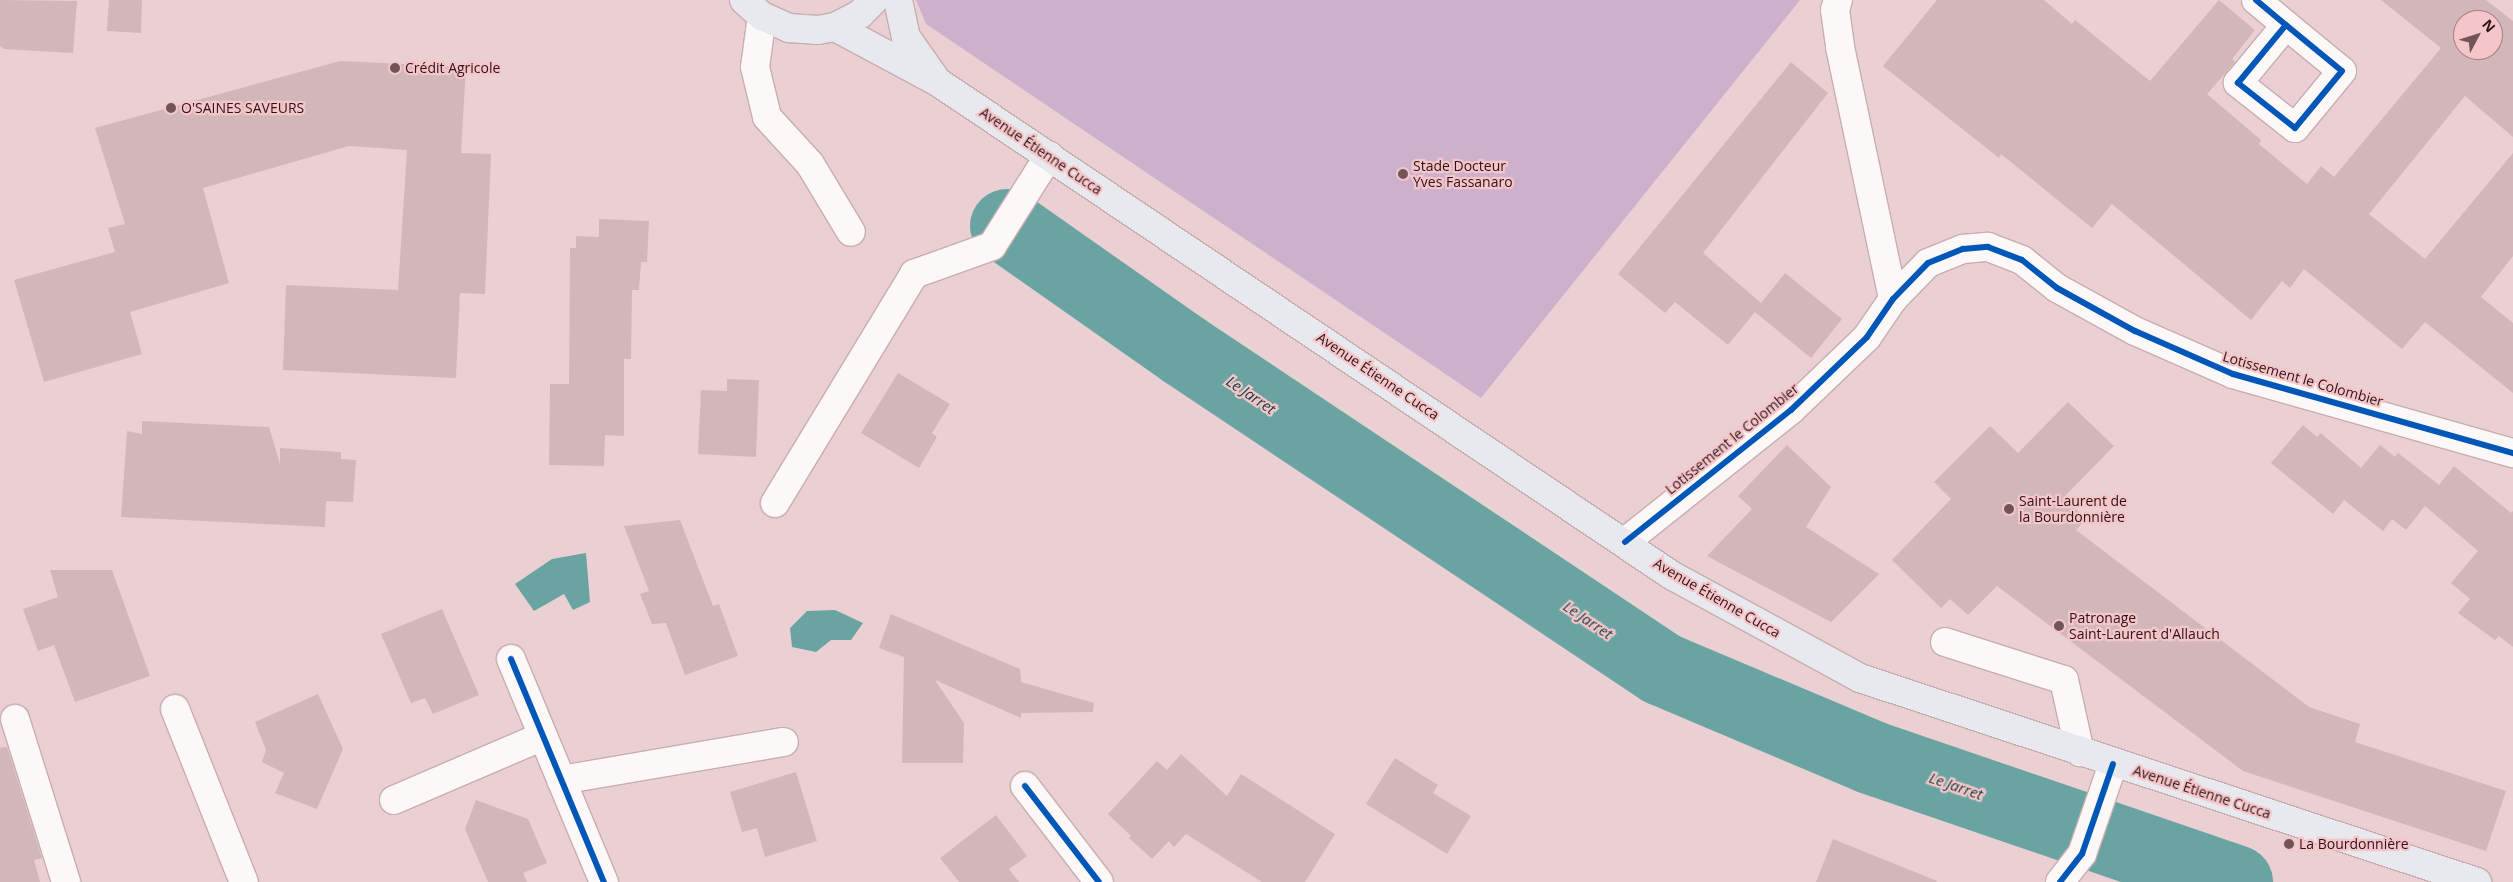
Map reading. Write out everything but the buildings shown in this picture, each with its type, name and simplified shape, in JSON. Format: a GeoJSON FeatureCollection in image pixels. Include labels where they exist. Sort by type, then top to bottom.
{"type":"FeatureCollection","features":[{"type":"Feature","properties":{"kind":"main road"},"geometry":{"type":"LineString","coordinates":[[753,8],[789,28],[818,30],[835,27],[860,14],[874,0]]}},
{"type":"Feature","properties":{"kind":"main road"},"geometry":{"type":"LineString","coordinates":[[898,0],[906,37],[938,82]]}},
{"type":"Feature","properties":{"kind":"main road","name":"Avenue Étienne Cucca"},"geometry":{"type":"LineString","coordinates":[[835,27],[938,82],[1625,542],[1671,575],[1860,678],[2113,764],[2477,882]]}},
{"type":"Feature","properties":{"kind":"street"},"geometry":{"type":"LineString","coordinates":[[1838,0],[1835,10],[1840,47],[1893,299]]}},
{"type":"Feature","properties":{"kind":"street"},"geometry":{"type":"LineString","coordinates":[[2256,0],[2286,25]]}},
{"type":"Feature","properties":{"kind":"street"},"geometry":{"type":"LineString","coordinates":[[753,8],[755,67],[767,117],[810,164],[851,232]]}},
{"type":"Feature","properties":{"kind":"street"},"geometry":{"type":"LineString","coordinates":[[775,502],[914,274],[992,246],[1049,156]]}},
{"type":"Feature","properties":{"kind":"street","name":"Lotissement le Colombier"},"geometry":{"type":"LineString","coordinates":[[1625,542],[1791,410],[1868,337],[1893,299],[1928,264],[1964,249],[1988,247],[2022,260],[2057,288],[2135,331],[2233,374],[2513,453]]}},
{"type":"Feature","properties":{"kind":"street"},"geometry":{"type":"LineString","coordinates":[[1945,642],[2064,680],[2080,752]]}},
{"type":"Feature","properties":{"kind":"street"},"geometry":{"type":"LineString","coordinates":[[511,659],[604,882]]}},
{"type":"Feature","properties":{"kind":"street"},"geometry":{"type":"LineString","coordinates":[[175,709],[244,882]]}},
{"type":"Feature","properties":{"kind":"street"},"geometry":{"type":"LineString","coordinates":[[15,719],[66,882]]}},
{"type":"Feature","properties":{"kind":"street"},"geometry":{"type":"LineString","coordinates":[[394,800],[543,736]]}},
{"type":"Feature","properties":{"kind":"street"},"geometry":{"type":"LineString","coordinates":[[561,780],[784,742]]}},
{"type":"Feature","properties":{"kind":"street"},"geometry":{"type":"LineString","coordinates":[[2060,882],[2082,854],[2113,764]]}},
{"type":"Feature","properties":{"kind":"street"},"geometry":{"type":"LineString","coordinates":[[1025,786],[1099,882]]}},
{"type":"Feature","properties":{"kind":"shaded area","name":"Stade Docteur Yves Fassanaro"},"geometry":{"type":"Polygon","coordinates":[[[916,0],[1800,0],[1481,398],[926,24],[916,0]]]}},
{"type":"Feature","properties":{"kind":"water"},"geometry":{"type":"Polygon","coordinates":[[[586,553],[590,602],[573,610],[564,594],[534,611],[515,584],[552,559],[586,553]]]}},
{"type":"Feature","properties":{"kind":"water"},"geometry":{"type":"Polygon","coordinates":[[[835,610],[863,623],[851,640],[831,640],[816,652],[792,647],[790,628],[807,611],[835,610]]]}},
{"type":"Feature","properties":{"kind":"waterway","name":"Le Jarret"},"geometry":{"type":"LineString","coordinates":[[1007,226],[1185,351],[1662,669],[1870,757],[2236,882]]}},
{"type":"Feature","properties":{"kind":"cycle path"},"geometry":{"type":"LineString","coordinates":[[2256,0],[2342,71],[2295,128],[2238,83],[2286,25]]}},
{"type":"Feature","properties":{"kind":"cycle path"},"geometry":{"type":"LineString","coordinates":[[1625,542],[1791,410],[1867,337],[1893,299],[1928,263],[1963,249],[1988,247],[2022,260],[2057,288],[2135,331],[2233,374],[2513,453]]}},
{"type":"Feature","properties":{"kind":"cycle path"},"geometry":{"type":"LineString","coordinates":[[511,659],[604,882]]}},
{"type":"Feature","properties":{"kind":"cycle path"},"geometry":{"type":"LineString","coordinates":[[2060,882],[2082,854],[2113,764]]}},
{"type":"Feature","properties":{"kind":"cycle path"},"geometry":{"type":"LineString","coordinates":[[1025,786],[1099,882]]}},
{"type":"Feature","properties":{"kind":"place","name":"Crédit Agricole"},"geometry":{"type":"Point","coordinates":[395,68]}},
{"type":"Feature","properties":{"kind":"place","name":"O'SAINES SAVEURS"},"geometry":{"type":"Point","coordinates":[171,108]}},
{"type":"Feature","properties":{"kind":"place","name":"Stade Docteur Yves Fassanaro"},"geometry":{"type":"Point","coordinates":[1403,174]}},
{"type":"Feature","properties":{"kind":"place","name":"Saint-Laurent de la Bourdonnière"},"geometry":{"type":"Point","coordinates":[2009,509]}},
{"type":"Feature","properties":{"kind":"place","name":"Patronage Saint-Laurent d'Allauch"},"geometry":{"type":"Point","coordinates":[2059,626]}},
{"type":"Feature","properties":{"kind":"place","name":"La Bourdonnière"},"geometry":{"type":"Point","coordinates":[2289,844]}}]}
